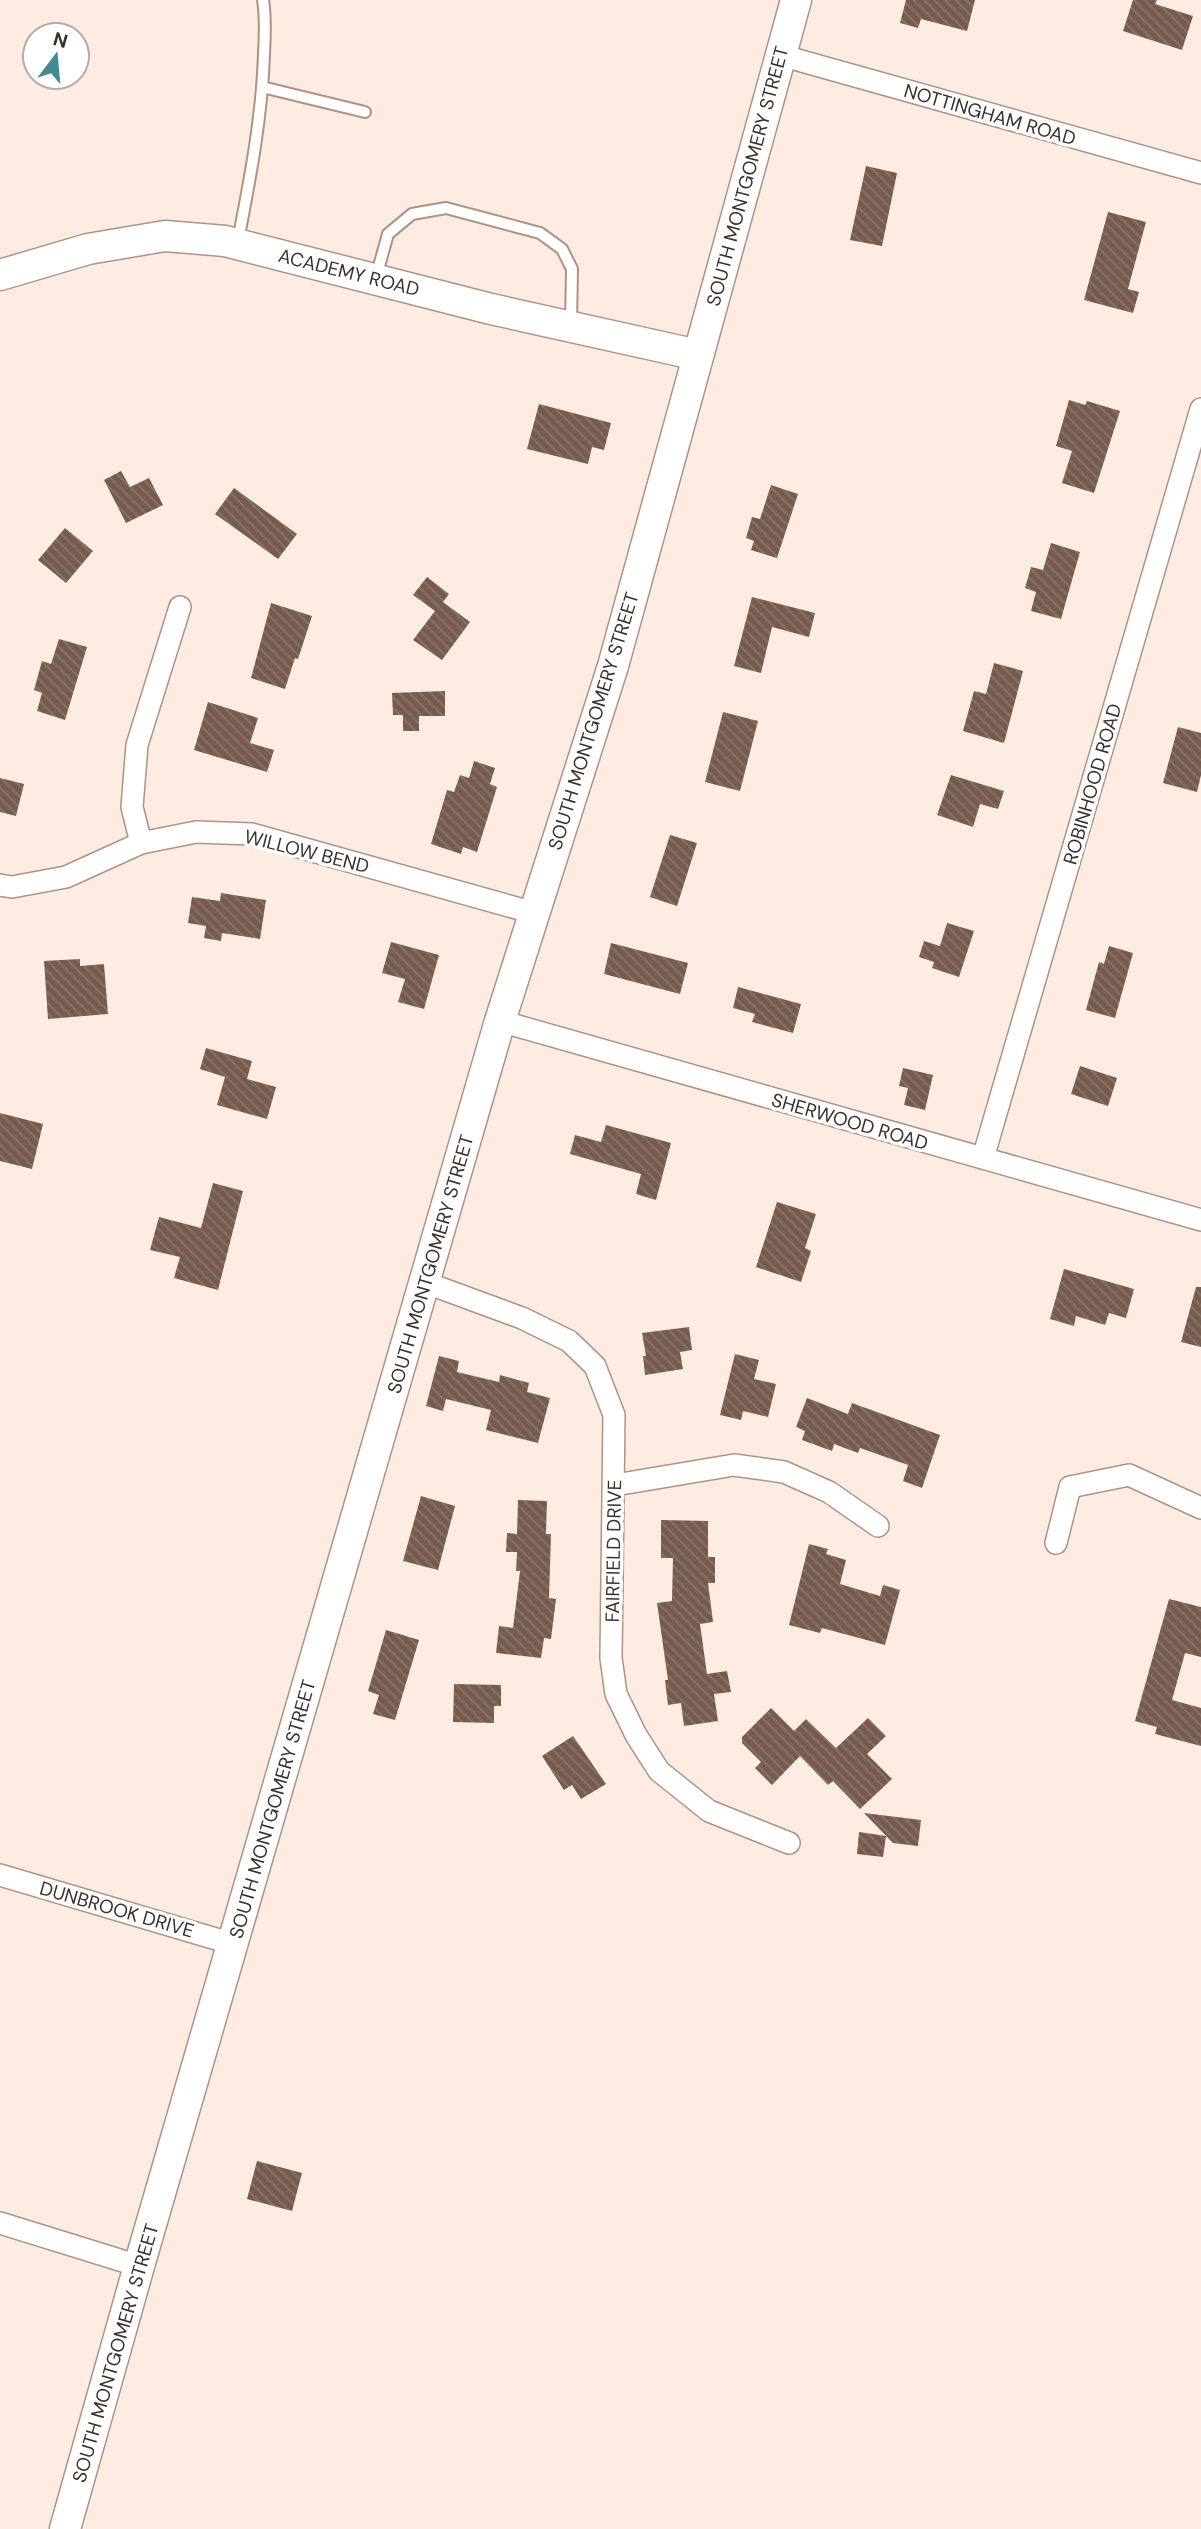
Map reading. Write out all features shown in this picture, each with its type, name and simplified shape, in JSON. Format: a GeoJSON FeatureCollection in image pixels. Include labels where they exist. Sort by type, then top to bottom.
{"type":"FeatureCollection","features":[{"type":"Feature","properties":{"kind":"street","name":"SOUTH MONTGOMERY STREET"},"geometry":{"type":"LineString","coordinates":[[65,2529],[500,1021],[613,667],[796,0]]}},
{"type":"Feature","properties":{"kind":"street","name":"NOTTINGHAM ROAD"},"geometry":{"type":"LineString","coordinates":[[780,55],[1201,173]]}},
{"type":"Feature","properties":{"kind":"street","name":"ACADEMY ROAD"},"geometry":{"type":"LineString","coordinates":[[0,275],[88,249],[165,236],[238,244],[571,327],[698,355]]}},
{"type":"Feature","properties":{"kind":"street","name":"ROBINHOOD ROAD"},"geometry":{"type":"LineString","coordinates":[[983,1158],[1201,410]]}},
{"type":"Feature","properties":{"kind":"street"},"geometry":{"type":"LineString","coordinates":[[141,843],[132,807],[137,745],[180,607]]}},
{"type":"Feature","properties":{"kind":"street","name":"WILLOW BEND"},"geometry":{"type":"LineString","coordinates":[[0,885],[12,887],[66,877],[141,843],[196,832],[252,834],[534,913]]}},
{"type":"Feature","properties":{"kind":"street","name":"SHERWOOD ROAD"},"geometry":{"type":"LineString","coordinates":[[500,1021],[1201,1220]]}},
{"type":"Feature","properties":{"kind":"street","name":"FAIRFIELD DRIVE"},"geometry":{"type":"LineString","coordinates":[[424,1282],[522,1318],[569,1341],[595,1366],[614,1415],[611,1658],[615,1694],[636,1735],[659,1771],[709,1811],[789,1843]]}},
{"type":"Feature","properties":{"kind":"street"},"geometry":{"type":"LineString","coordinates":[[615,1485],[734,1465],[784,1472],[829,1492],[878,1526]]}},
{"type":"Feature","properties":{"kind":"street"},"geometry":{"type":"LineString","coordinates":[[1056,1543],[1070,1488],[1129,1475],[1201,1508]]}},
{"type":"Feature","properties":{"kind":"street","name":"DUNBROOK DRIVE"},"geometry":{"type":"LineString","coordinates":[[0,1875],[233,1944]]}},
{"type":"Feature","properties":{"kind":"street"},"geometry":{"type":"LineString","coordinates":[[0,2223],[139,2266]]}},
{"type":"Feature","properties":{"kind":"lane"},"geometry":{"type":"LineString","coordinates":[[238,244],[258,136],[265,14],[262,0]]}},
{"type":"Feature","properties":{"kind":"lane"},"geometry":{"type":"LineString","coordinates":[[265,14],[272,0]]}},
{"type":"Feature","properties":{"kind":"lane"},"geometry":{"type":"LineString","coordinates":[[262,87],[365,112]]}},
{"type":"Feature","properties":{"kind":"lane"},"geometry":{"type":"LineString","coordinates":[[376,279],[388,234],[412,214],[446,208],[541,233],[562,249],[572,269],[571,327]]}},
{"type":"Feature","properties":{"kind":"building"},"geometry":{"type":"Polygon","coordinates":[[[906,0],[975,0],[967,31],[921,19],[918,28],[900,23],[906,0]]]}},
{"type":"Feature","properties":{"kind":"building"},"geometry":{"type":"Polygon","coordinates":[[[1133,0],[1157,0],[1155,4],[1193,16],[1182,50],[1123,31],[1133,0]]]}},
{"type":"Feature","properties":{"kind":"building"},"geometry":{"type":"Polygon","coordinates":[[[866,166],[897,173],[882,246],[850,240],[866,166]]]}},
{"type":"Feature","properties":{"kind":"building"},"geometry":{"type":"Polygon","coordinates":[[[1108,212],[1146,222],[1128,289],[1139,292],[1133,313],[1084,300],[1108,212]]]}},
{"type":"Feature","properties":{"kind":"building"},"geometry":{"type":"Polygon","coordinates":[[[1069,400],[1085,405],[1087,401],[1120,411],[1094,493],[1062,483],[1072,451],[1056,446],[1069,400]]]}},
{"type":"Feature","properties":{"kind":"building"},"geometry":{"type":"Polygon","coordinates":[[[539,404],[611,423],[604,450],[592,447],[588,464],[527,449],[539,404]]]}},
{"type":"Feature","properties":{"kind":"building"},"geometry":{"type":"Polygon","coordinates":[[[121,471],[130,487],[149,478],[163,505],[126,523],[104,480],[121,471]]]}},
{"type":"Feature","properties":{"kind":"building"},"geometry":{"type":"Polygon","coordinates":[[[771,485],[798,494],[777,558],[751,550],[754,541],[746,538],[752,517],[760,519],[771,485]]]}},
{"type":"Feature","properties":{"kind":"building"},"geometry":{"type":"Polygon","coordinates":[[[234,488],[297,534],[278,559],[215,514],[234,488]]]}},
{"type":"Feature","properties":{"kind":"building"},"geometry":{"type":"Polygon","coordinates":[[[65,528],[93,551],[66,583],[38,560],[65,528]]]}},
{"type":"Feature","properties":{"kind":"building"},"geometry":{"type":"Polygon","coordinates":[[[1051,543],[1080,552],[1061,619],[1031,611],[1036,592],[1025,588],[1031,567],[1043,570],[1051,543]]]}},
{"type":"Feature","properties":{"kind":"building"},"geometry":{"type":"Polygon","coordinates":[[[427,577],[449,594],[443,602],[470,622],[442,660],[413,640],[435,611],[413,595],[427,577]]]}},
{"type":"Feature","properties":{"kind":"building"},"geometry":{"type":"Polygon","coordinates":[[[752,597],[815,613],[809,637],[772,627],[761,673],[734,666],[752,597]]]}},
{"type":"Feature","properties":{"kind":"building"},"geometry":{"type":"Polygon","coordinates":[[[271,603],[312,616],[285,689],[251,678],[271,603]]]}},
{"type":"Feature","properties":{"kind":"building"},"geometry":{"type":"Polygon","coordinates":[[[59,639],[87,647],[65,720],[37,711],[42,693],[34,690],[42,661],[51,664],[59,639]]]}},
{"type":"Feature","properties":{"kind":"building"},"geometry":{"type":"Polygon","coordinates":[[[994,663],[1023,671],[1004,743],[963,731],[974,691],[986,694],[994,663]]]}},
{"type":"Feature","properties":{"kind":"building"},"geometry":{"type":"Polygon","coordinates":[[[445,691],[445,716],[419,716],[419,731],[403,731],[403,715],[393,715],[392,693],[445,691]]]}},
{"type":"Feature","properties":{"kind":"building"},"geometry":{"type":"Polygon","coordinates":[[[208,702],[258,718],[250,743],[274,750],[267,772],[194,750],[208,702]]]}},
{"type":"Feature","properties":{"kind":"building"},"geometry":{"type":"Polygon","coordinates":[[[723,712],[758,721],[740,791],[705,782],[723,712]]]}},
{"type":"Feature","properties":{"kind":"building"},"geometry":{"type":"Polygon","coordinates":[[[1178,727],[1201,733],[1201,775],[1197,792],[1163,783],[1178,727]]]}},
{"type":"Feature","properties":{"kind":"building"},"geometry":{"type":"Polygon","coordinates":[[[474,761],[495,768],[490,784],[497,787],[477,852],[463,847],[461,854],[431,844],[447,790],[454,792],[460,775],[469,778],[474,761]]]}},
{"type":"Feature","properties":{"kind":"building"},"geometry":{"type":"Polygon","coordinates":[[[951,775],[1004,791],[998,809],[980,804],[973,827],[937,815],[951,775]]]}},
{"type":"Feature","properties":{"kind":"building"},"geometry":{"type":"Polygon","coordinates":[[[0,778],[24,784],[16,816],[0,812],[0,778]]]}},
{"type":"Feature","properties":{"kind":"building"},"geometry":{"type":"Polygon","coordinates":[[[670,835],[697,843],[677,906],[650,897],[670,835]]]}},
{"type":"Feature","properties":{"kind":"building"},"geometry":{"type":"Polygon","coordinates":[[[221,893],[266,900],[260,939],[222,933],[221,941],[204,938],[206,926],[188,923],[192,897],[220,901],[221,893]]]}},
{"type":"Feature","properties":{"kind":"building"},"geometry":{"type":"Polygon","coordinates":[[[947,923],[974,931],[959,977],[932,968],[934,962],[919,957],[924,941],[940,946],[947,923]]]}},
{"type":"Feature","properties":{"kind":"building"},"geometry":{"type":"Polygon","coordinates":[[[391,942],[439,955],[424,1009],[398,1002],[405,979],[382,973],[391,942]]]}},
{"type":"Feature","properties":{"kind":"building"},"geometry":{"type":"Polygon","coordinates":[[[611,943],[688,963],[680,994],[604,974],[611,943]]]}},
{"type":"Feature","properties":{"kind":"building"},"geometry":{"type":"Polygon","coordinates":[[[1109,946],[1133,953],[1115,1018],[1086,1010],[1099,962],[1104,964],[1109,946]]]}},
{"type":"Feature","properties":{"kind":"building"},"geometry":{"type":"Polygon","coordinates":[[[80,959],[80,966],[104,964],[108,1014],[48,1019],[44,961],[80,959]]]}},
{"type":"Feature","properties":{"kind":"building"},"geometry":{"type":"Polygon","coordinates":[[[738,987],[801,1004],[793,1033],[752,1022],[755,1014],[733,1008],[738,987]]]}},
{"type":"Feature","properties":{"kind":"building"},"geometry":{"type":"Polygon","coordinates":[[[206,1048],[252,1061],[247,1079],[276,1087],[267,1119],[217,1105],[225,1077],[200,1069],[206,1048]]]}},
{"type":"Feature","properties":{"kind":"building"},"geometry":{"type":"Polygon","coordinates":[[[1080,1066],[1117,1078],[1108,1106],[1071,1094],[1080,1066]]]}},
{"type":"Feature","properties":{"kind":"building"},"geometry":{"type":"Polygon","coordinates":[[[903,1068],[933,1075],[925,1110],[904,1105],[908,1088],[899,1086],[903,1068]]]}},
{"type":"Feature","properties":{"kind":"building"},"geometry":{"type":"Polygon","coordinates":[[[0,1113],[43,1124],[32,1169],[0,1161],[0,1113]]]}},
{"type":"Feature","properties":{"kind":"building"},"geometry":{"type":"Polygon","coordinates":[[[606,1125],[671,1143],[656,1200],[636,1194],[641,1174],[570,1154],[575,1135],[601,1142],[606,1125]]]}},
{"type":"Feature","properties":{"kind":"building"},"geometry":{"type":"Polygon","coordinates":[[[213,1183],[243,1191],[218,1290],[174,1278],[180,1257],[150,1250],[159,1217],[201,1228],[213,1183]]]}},
{"type":"Feature","properties":{"kind":"building"},"geometry":{"type":"Polygon","coordinates":[[[777,1202],[816,1214],[805,1248],[811,1251],[801,1282],[756,1267],[777,1202]]]}},
{"type":"Feature","properties":{"kind":"building"},"geometry":{"type":"Polygon","coordinates":[[[1064,1269],[1134,1289],[1126,1318],[1109,1313],[1105,1325],[1076,1316],[1074,1326],[1050,1319],[1064,1269]]]}},
{"type":"Feature","properties":{"kind":"building"},"geometry":{"type":"Polygon","coordinates":[[[1196,1287],[1201,1287],[1201,1347],[1181,1342],[1196,1287]]]}},
{"type":"Feature","properties":{"kind":"building"},"geometry":{"type":"Polygon","coordinates":[[[689,1327],[692,1350],[680,1352],[683,1369],[645,1375],[643,1356],[646,1356],[642,1333],[689,1327]]]}},
{"type":"Feature","properties":{"kind":"building"},"geometry":{"type":"Polygon","coordinates":[[[735,1354],[759,1360],[754,1379],[776,1384],[768,1417],[743,1411],[741,1420],[720,1415],[735,1354]]]}},
{"type":"Feature","properties":{"kind":"building"},"geometry":{"type":"Polygon","coordinates":[[[439,1356],[459,1361],[457,1372],[499,1382],[500,1375],[529,1383],[527,1392],[550,1398],[538,1443],[486,1430],[491,1410],[446,1399],[443,1411],[426,1406],[439,1356]]]}},
{"type":"Feature","properties":{"kind":"building"},"geometry":{"type":"Polygon","coordinates":[[[807,1398],[848,1414],[852,1403],[940,1435],[922,1488],[903,1481],[908,1465],[860,1448],[858,1453],[834,1444],[832,1451],[802,1440],[805,1431],[796,1427],[807,1398]]]}},
{"type":"Feature","properties":{"kind":"building"},"geometry":{"type":"Polygon","coordinates":[[[421,1496],[455,1506],[438,1570],[403,1561],[421,1496]]]}},
{"type":"Feature","properties":{"kind":"building"},"geometry":{"type":"Polygon","coordinates":[[[518,1500],[547,1501],[546,1534],[551,1534],[549,1598],[556,1599],[551,1639],[544,1638],[541,1658],[496,1653],[499,1626],[513,1628],[520,1571],[516,1571],[517,1552],[506,1552],[507,1533],[517,1534],[518,1500]]]}},
{"type":"Feature","properties":{"kind":"building"},"geometry":{"type":"Polygon","coordinates":[[[661,1520],[708,1521],[708,1557],[715,1557],[715,1583],[708,1583],[713,1622],[700,1624],[707,1674],[727,1671],[731,1692],[714,1694],[718,1721],[684,1726],[681,1703],[668,1705],[665,1680],[668,1680],[657,1603],[672,1601],[673,1558],[661,1558],[661,1520]]]}},
{"type":"Feature","properties":{"kind":"building"},"geometry":{"type":"Polygon","coordinates":[[[809,1544],[828,1549],[826,1554],[846,1560],[840,1584],[880,1596],[883,1585],[900,1590],[885,1645],[822,1628],[820,1633],[789,1625],[809,1544]]]}},
{"type":"Feature","properties":{"kind":"building"},"geometry":{"type":"Polygon","coordinates":[[[1169,1599],[1201,1607],[1201,1657],[1185,1653],[1172,1700],[1201,1708],[1201,1746],[1155,1734],[1157,1727],[1135,1721],[1169,1599]]]}},
{"type":"Feature","properties":{"kind":"building"},"geometry":{"type":"Polygon","coordinates":[[[386,1630],[419,1640],[395,1720],[373,1714],[379,1695],[368,1691],[386,1630]]]}},
{"type":"Feature","properties":{"kind":"building"},"geometry":{"type":"Polygon","coordinates":[[[454,1684],[501,1685],[501,1706],[494,1706],[494,1723],[453,1722],[454,1684]]]}},
{"type":"Feature","properties":{"kind":"building"},"geometry":{"type":"Polygon","coordinates":[[[771,1708],[794,1731],[806,1719],[836,1748],[868,1718],[886,1736],[867,1754],[892,1779],[860,1809],[833,1781],[828,1785],[800,1756],[772,1785],[755,1768],[761,1762],[742,1743],[742,1737],[771,1708]]]}},
{"type":"Feature","properties":{"kind":"building"},"geometry":{"type":"Polygon","coordinates":[[[573,1736],[606,1784],[581,1799],[572,1785],[564,1790],[542,1756],[573,1736]]]}},
{"type":"Feature","properties":{"kind":"building"},"geometry":{"type":"Polygon","coordinates":[[[864,1813],[921,1820],[918,1846],[893,1843],[864,1813]]]}},
{"type":"Feature","properties":{"kind":"building"},"geometry":{"type":"Polygon","coordinates":[[[859,1832],[886,1836],[883,1857],[857,1854],[859,1832]]]}},
{"type":"Feature","properties":{"kind":"building"},"geometry":{"type":"Polygon","coordinates":[[[257,2161],[302,2173],[292,2211],[247,2199],[257,2161]]]}}]}
